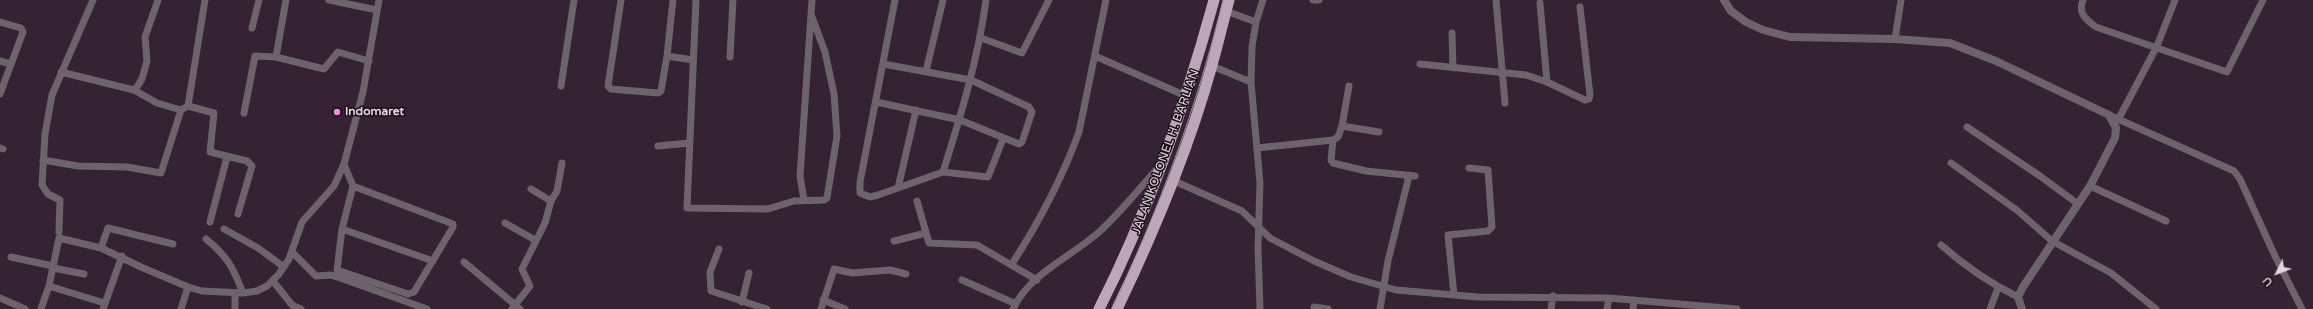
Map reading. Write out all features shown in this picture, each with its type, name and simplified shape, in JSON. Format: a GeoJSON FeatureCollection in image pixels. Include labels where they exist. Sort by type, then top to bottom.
{"type":"FeatureCollection","features":[{"type":"Feature","properties":{"kind":"highway"},"geometry":{"type":"LineString","coordinates":[[1099,309],[1116,276],[1160,166],[1186,96],[1214,0]]}},
{"type":"Feature","properties":{"kind":"highway","name":"JALAN KOLONEL H. BARLIAN"},"geometry":{"type":"LineString","coordinates":[[1117,309],[1132,278],[1172,180],[1212,66],[1227,5]]}},
{"type":"Feature","properties":{"kind":"street"},"geometry":{"type":"LineString","coordinates":[[59,232],[60,200],[44,190],[42,185],[43,160],[52,95],[93,0]]}},
{"type":"Feature","properties":{"kind":"street"},"geometry":{"type":"LineString","coordinates":[[135,90],[142,80],[147,61],[145,37],[158,0]]}},
{"type":"Feature","properties":{"kind":"street"},"geometry":{"type":"LineString","coordinates":[[188,106],[205,0]]}},
{"type":"Feature","properties":{"kind":"street"},"geometry":{"type":"LineString","coordinates":[[252,28],[259,0]]}},
{"type":"Feature","properties":{"kind":"street"},"geometry":{"type":"LineString","coordinates":[[276,57],[286,0]]}},
{"type":"Feature","properties":{"kind":"street"},"geometry":{"type":"LineString","coordinates":[[329,0],[378,10]]}},
{"type":"Feature","properties":{"kind":"street"},"geometry":{"type":"LineString","coordinates":[[41,309],[49,286],[59,238],[101,248],[122,256],[141,267],[188,287],[243,293],[257,291],[273,280],[284,267],[292,252],[302,222],[334,186],[344,164],[369,61],[379,0]]}},
{"type":"Feature","properties":{"kind":"street"},"geometry":{"type":"LineString","coordinates":[[561,86],[574,0]]}},
{"type":"Feature","properties":{"kind":"street"},"geometry":{"type":"LineString","coordinates":[[621,0],[608,86],[611,89],[660,93],[667,56],[673,0]]}},
{"type":"Feature","properties":{"kind":"street"},"geometry":{"type":"LineString","coordinates":[[696,0],[692,60],[687,208],[768,209],[790,202],[824,200],[827,198],[837,136],[834,94],[825,52],[812,17]]}},
{"type":"Feature","properties":{"kind":"street"},"geometry":{"type":"LineString","coordinates":[[730,57],[733,0]]}},
{"type":"Feature","properties":{"kind":"street"},"geometry":{"type":"LineString","coordinates":[[804,200],[800,176],[807,51],[812,17],[812,0]]}},
{"type":"Feature","properties":{"kind":"street"},"geometry":{"type":"LineString","coordinates":[[895,0],[860,192],[870,197],[943,172],[988,177],[1003,139]]}},
{"type":"Feature","properties":{"kind":"street"},"geometry":{"type":"LineString","coordinates":[[926,72],[943,0]]}},
{"type":"Feature","properties":{"kind":"street"},"geometry":{"type":"LineString","coordinates":[[943,172],[971,80],[981,38],[986,0]]}},
{"type":"Feature","properties":{"kind":"street"},"geometry":{"type":"LineString","coordinates":[[981,38],[1022,53],[1049,0]]}},
{"type":"Feature","properties":{"kind":"street"},"geometry":{"type":"LineString","coordinates":[[1012,264],[1040,219],[1072,151],[1079,132],[1106,0]]}},
{"type":"Feature","properties":{"kind":"street"},"geometry":{"type":"LineString","coordinates":[[1260,309],[1260,183],[1251,82],[1252,47],[1256,22],[1263,0]]}},
{"type":"Feature","properties":{"kind":"street"},"geometry":{"type":"LineString","coordinates":[[1313,0],[1319,0]]}},
{"type":"Feature","properties":{"kind":"street"},"geometry":{"type":"LineString","coordinates":[[1496,0],[1504,71],[1505,103]]}},
{"type":"Feature","properties":{"kind":"street"},"geometry":{"type":"LineString","coordinates":[[1724,0],[1731,11],[1746,22],[1763,30],[1790,37],[1895,39],[1950,43],[1982,54],[2118,120],[2234,172],[2240,179],[2275,256],[2302,309]]}},
{"type":"Feature","properties":{"kind":"street"},"geometry":{"type":"LineString","coordinates":[[1895,39],[1901,0]]}},
{"type":"Feature","properties":{"kind":"street"},"geometry":{"type":"LineString","coordinates":[[2083,0],[2081,10],[2083,16],[2096,27],[2156,46],[2227,72],[2263,0]]}},
{"type":"Feature","properties":{"kind":"street"},"geometry":{"type":"LineString","coordinates":[[2118,120],[2156,46],[2175,0]]}},
{"type":"Feature","properties":{"kind":"street"},"geometry":{"type":"LineString","coordinates":[[1540,3],[1547,82]]}},
{"type":"Feature","properties":{"kind":"street"},"geometry":{"type":"LineString","coordinates":[[1227,5],[1256,22]]}},
{"type":"Feature","properties":{"kind":"street"},"geometry":{"type":"LineString","coordinates":[[1420,64],[1453,68],[1504,71],[1526,75],[1547,82],[1585,100],[1589,99],[1590,95],[1580,7]]}},
{"type":"Feature","properties":{"kind":"street"},"geometry":{"type":"LineString","coordinates":[[0,22],[21,28],[24,32],[0,94]]}},
{"type":"Feature","properties":{"kind":"street"},"geometry":{"type":"LineString","coordinates":[[1452,33],[1453,68]]}},
{"type":"Feature","properties":{"kind":"street"},"geometry":{"type":"LineString","coordinates":[[244,113],[254,56],[276,57],[324,69],[338,52],[369,61]]}},
{"type":"Feature","properties":{"kind":"street"},"geometry":{"type":"LineString","coordinates":[[667,56],[692,60]]}},
{"type":"Feature","properties":{"kind":"street"},"geometry":{"type":"LineString","coordinates":[[1094,56],[1186,96]]}},
{"type":"Feature","properties":{"kind":"street"},"geometry":{"type":"LineString","coordinates":[[0,61],[11,64]]}},
{"type":"Feature","properties":{"kind":"street"},"geometry":{"type":"LineString","coordinates":[[876,102],[960,120],[1003,139],[1019,144],[1022,143],[1031,109],[971,80],[883,64]]}},
{"type":"Feature","properties":{"kind":"street"},"geometry":{"type":"LineString","coordinates":[[1212,66],[1251,82]]}},
{"type":"Feature","properties":{"kind":"street"},"geometry":{"type":"LineString","coordinates":[[61,72],[135,90],[157,103],[181,110]]}},
{"type":"Feature","properties":{"kind":"street"},"geometry":{"type":"LineString","coordinates":[[1257,148],[1333,140],[1339,136],[1349,86]]}},
{"type":"Feature","properties":{"kind":"street"},"geometry":{"type":"LineString","coordinates":[[43,160],[78,166],[127,167],[161,174],[181,110],[188,106],[215,113],[210,150],[211,153],[247,161],[252,166],[238,214]]}},
{"type":"Feature","properties":{"kind":"street"},"geometry":{"type":"LineString","coordinates":[[898,188],[916,110]]}},
{"type":"Feature","properties":{"kind":"street"},"geometry":{"type":"LineString","coordinates":[[2018,297],[2052,241],[2090,186],[2115,138],[2116,128],[2109,115]]}},
{"type":"Feature","properties":{"kind":"street"},"geometry":{"type":"LineString","coordinates":[[1342,126],[1379,132]]}},
{"type":"Feature","properties":{"kind":"street"},"geometry":{"type":"LineString","coordinates":[[1967,126],[2078,204]]}},
{"type":"Feature","properties":{"kind":"street"},"geometry":{"type":"LineString","coordinates":[[1333,140],[1331,160],[1333,163],[1366,171],[1412,176],[1388,261],[1380,309]]}},
{"type":"Feature","properties":{"kind":"street"},"geometry":{"type":"LineString","coordinates":[[658,146],[689,143]]}},
{"type":"Feature","properties":{"kind":"street"},"geometry":{"type":"LineString","coordinates":[[210,222],[227,157]]}},
{"type":"Feature","properties":{"kind":"street"},"geometry":{"type":"LineString","coordinates":[[464,262],[516,308],[530,286],[522,269],[545,223],[551,201],[557,191],[562,163]]}},
{"type":"Feature","properties":{"kind":"street"},"geometry":{"type":"LineString","coordinates":[[1951,163],[2018,211],[2052,241],[2110,273],[2156,309]]}},
{"type":"Feature","properties":{"kind":"street"},"geometry":{"type":"LineString","coordinates":[[344,164],[353,186],[342,229],[336,267],[339,271],[410,294],[416,290],[434,261],[453,227],[452,223],[353,186]]}},
{"type":"Feature","properties":{"kind":"street"},"geometry":{"type":"LineString","coordinates":[[962,280],[1014,306],[1037,280],[1060,260],[1099,232],[1160,166]]}},
{"type":"Feature","properties":{"kind":"street"},"geometry":{"type":"LineString","coordinates":[[1454,296],[1448,235],[1488,231],[1492,227],[1488,170],[1469,168]]}},
{"type":"Feature","properties":{"kind":"street"},"geometry":{"type":"LineString","coordinates":[[1172,180],[1242,211],[1270,238],[1319,264],[1351,277],[1404,292],[1454,296],[1553,296],[1609,298],[1634,300],[1658,305],[1737,309]]}},
{"type":"Feature","properties":{"kind":"street"},"geometry":{"type":"LineString","coordinates":[[2090,186],[2166,221]]}},
{"type":"Feature","properties":{"kind":"street"},"geometry":{"type":"LineString","coordinates":[[531,189],[551,201]]}},
{"type":"Feature","properties":{"kind":"street"},"geometry":{"type":"LineString","coordinates":[[917,201],[930,244],[977,244],[1037,280]]}},
{"type":"Feature","properties":{"kind":"street"},"geometry":{"type":"LineString","coordinates":[[505,223],[536,240]]}},
{"type":"Feature","properties":{"kind":"street"},"geometry":{"type":"LineString","coordinates":[[101,248],[108,228],[173,244]]}},
{"type":"Feature","properties":{"kind":"street"},"geometry":{"type":"LineString","coordinates":[[224,229],[258,248],[284,267]]}},
{"type":"Feature","properties":{"kind":"street"},"geometry":{"type":"LineString","coordinates":[[342,229],[434,261]]}},
{"type":"Feature","properties":{"kind":"street"},"geometry":{"type":"LineString","coordinates":[[894,241],[926,234]]}},
{"type":"Feature","properties":{"kind":"street"},"geometry":{"type":"LineString","coordinates":[[206,239],[223,253],[234,271],[243,293]]}},
{"type":"Feature","properties":{"kind":"street"},"geometry":{"type":"LineString","coordinates":[[1941,245],[1971,270],[1998,288],[2018,297],[2022,309]]}},
{"type":"Feature","properties":{"kind":"street"},"geometry":{"type":"LineString","coordinates":[[718,249],[710,272],[711,290],[762,308]]}},
{"type":"Feature","properties":{"kind":"street"},"geometry":{"type":"LineString","coordinates":[[292,252],[316,276],[331,275],[385,292],[426,309]]}},
{"type":"Feature","properties":{"kind":"street"},"geometry":{"type":"LineString","coordinates":[[49,286],[102,306],[122,256]]}},
{"type":"Feature","properties":{"kind":"street"},"geometry":{"type":"LineString","coordinates":[[11,257],[84,274]]}},
{"type":"Feature","properties":{"kind":"street"},"geometry":{"type":"LineString","coordinates":[[821,309],[833,270],[863,272],[890,270],[906,274]]}},
{"type":"Feature","properties":{"kind":"street"},"geometry":{"type":"LineString","coordinates":[[742,302],[749,272]]}},
{"type":"Feature","properties":{"kind":"street"},"geometry":{"type":"LineString","coordinates":[[273,280],[292,305],[301,309]]}},
{"type":"Feature","properties":{"kind":"street"},"geometry":{"type":"LineString","coordinates":[[181,309],[188,287]]}},
{"type":"Feature","properties":{"kind":"street"},"geometry":{"type":"LineString","coordinates":[[1990,309],[1998,288]]}},
{"type":"Feature","properties":{"kind":"street"},"geometry":{"type":"LineString","coordinates":[[235,293],[235,309]]}},
{"type":"Feature","properties":{"kind":"street"},"geometry":{"type":"LineString","coordinates":[[1551,309],[1553,296]]}},
{"type":"Feature","properties":{"kind":"street"},"geometry":{"type":"LineString","coordinates":[[0,298],[25,309]]}},
{"type":"Feature","properties":{"kind":"street"},"geometry":{"type":"LineString","coordinates":[[1607,309],[1609,298]]}},
{"type":"Feature","properties":{"kind":"street"},"geometry":{"type":"LineString","coordinates":[[823,300],[845,309]]}},
{"type":"Feature","properties":{"kind":"street"},"geometry":{"type":"LineString","coordinates":[[1632,309],[1634,300]]}},
{"type":"Feature","properties":{"kind":"street"},"geometry":{"type":"LineString","coordinates":[[1314,307],[1328,309]]}},
{"type":"Feature","properties":{"kind":"tram line"},"geometry":{"type":"LineString","coordinates":[[1112,309],[1146,234],[1175,157],[1189,118],[1213,40],[1223,0]]}},
{"type":"Feature","properties":{"kind":"place","name":"Indomaret"},"geometry":{"type":"Point","coordinates":[337,112]}}]}
